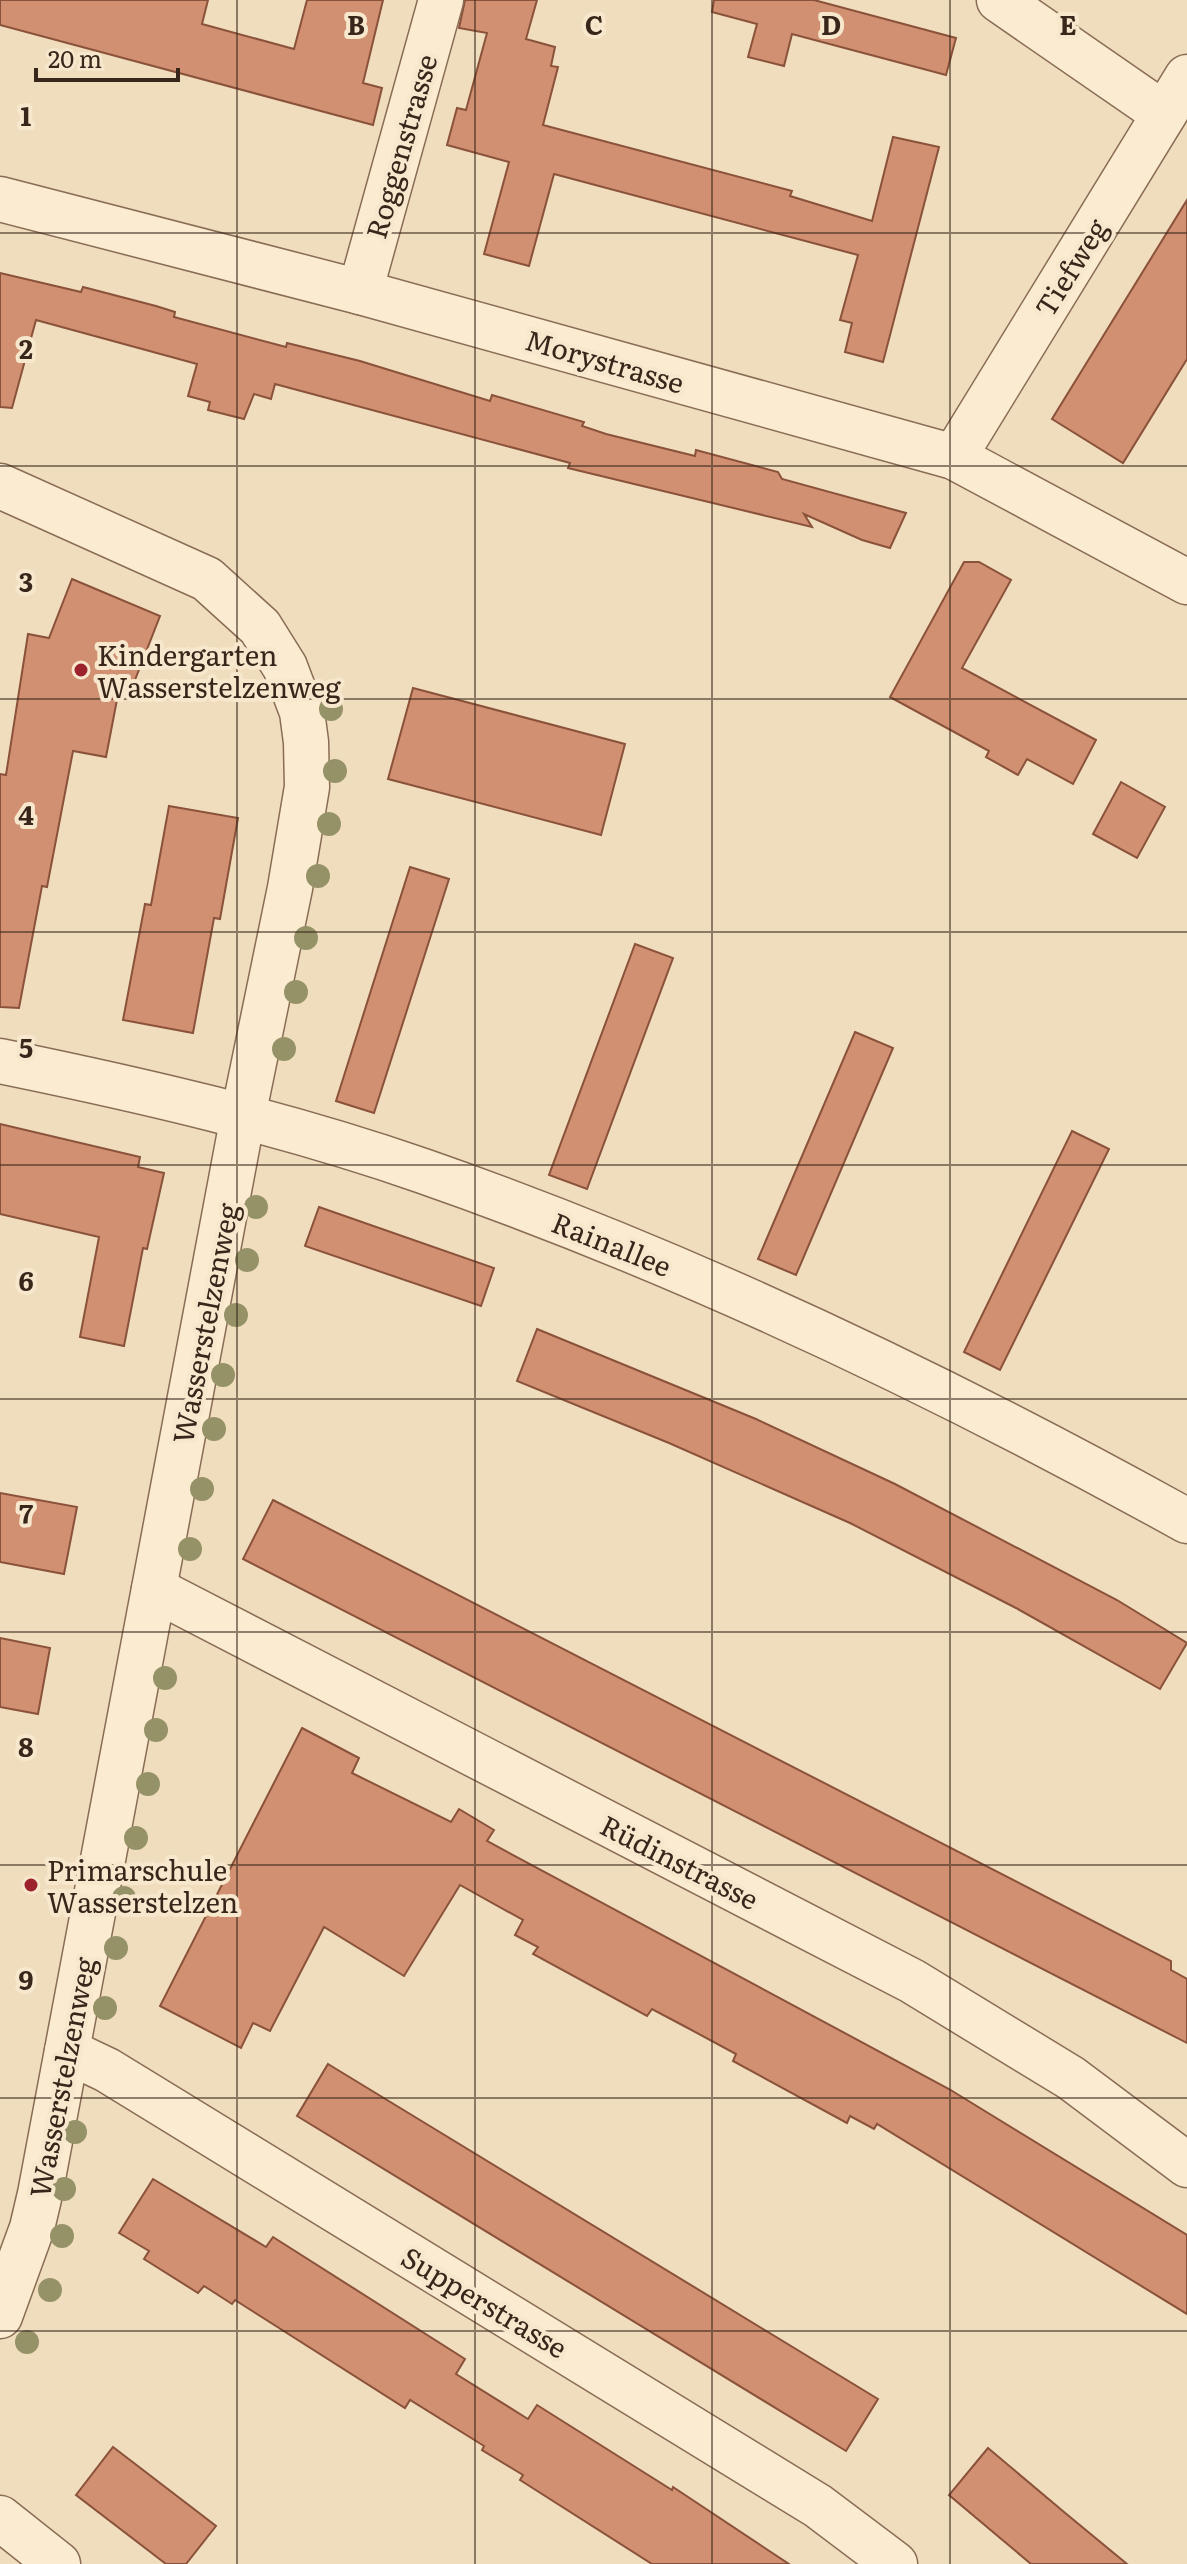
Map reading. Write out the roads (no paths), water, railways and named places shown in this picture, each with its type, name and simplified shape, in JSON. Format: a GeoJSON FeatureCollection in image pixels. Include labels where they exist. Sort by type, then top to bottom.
{"type":"FeatureCollection","features":[{"type":"Feature","properties":{"kind":"street","name":"Roggenstrasse"},"geometry":{"type":"LineString","coordinates":[[360,292],[441,0]]}},
{"type":"Feature","properties":{"kind":"street"},"geometry":{"type":"LineString","coordinates":[[999,0],[1164,114]]}},
{"type":"Feature","properties":{"kind":"street","name":"Tiefweg"},"geometry":{"type":"LineString","coordinates":[[954,457],[1187,77]]}},
{"type":"Feature","properties":{"kind":"street","name":"Morystrasse"},"geometry":{"type":"LineString","coordinates":[[0,199],[360,292],[954,457],[1187,582]]}},
{"type":"Feature","properties":{"kind":"street","name":"Wasserstelzenweg"},"geometry":{"type":"LineString","coordinates":[[0,486],[207,579],[260,627],[291,682],[302,712],[307,787],[32,2228],[0,2316]]}},
{"type":"Feature","properties":{"kind":"street","name":"Rainallee"},"geometry":{"type":"LineString","coordinates":[[0,1061],[243,1116],[420,1170],[677,1269],[899,1370],[1187,1521]]}},
{"type":"Feature","properties":{"kind":"street","name":"Rüdinstrasse"},"geometry":{"type":"LineString","coordinates":[[154,1589],[912,1981],[1071,2078],[1187,2165]]}},
{"type":"Feature","properties":{"kind":"street","name":"Supperstrasse"},"geometry":{"type":"LineString","coordinates":[[67,2051],[121,2078],[818,2506],[895,2564]]}},
{"type":"Feature","properties":{"kind":"street"},"geometry":{"type":"LineString","coordinates":[[0,2518],[58,2564]]}},
{"type":"Feature","properties":{"kind":"place","name":"Kindergarten Wasserstelzenweg"},"geometry":{"type":"Point","coordinates":[81,670]}},
{"type":"Feature","properties":{"kind":"place","name":"Primarschule Wasserstelzen"},"geometry":{"type":"Point","coordinates":[31,1885]}}]}
